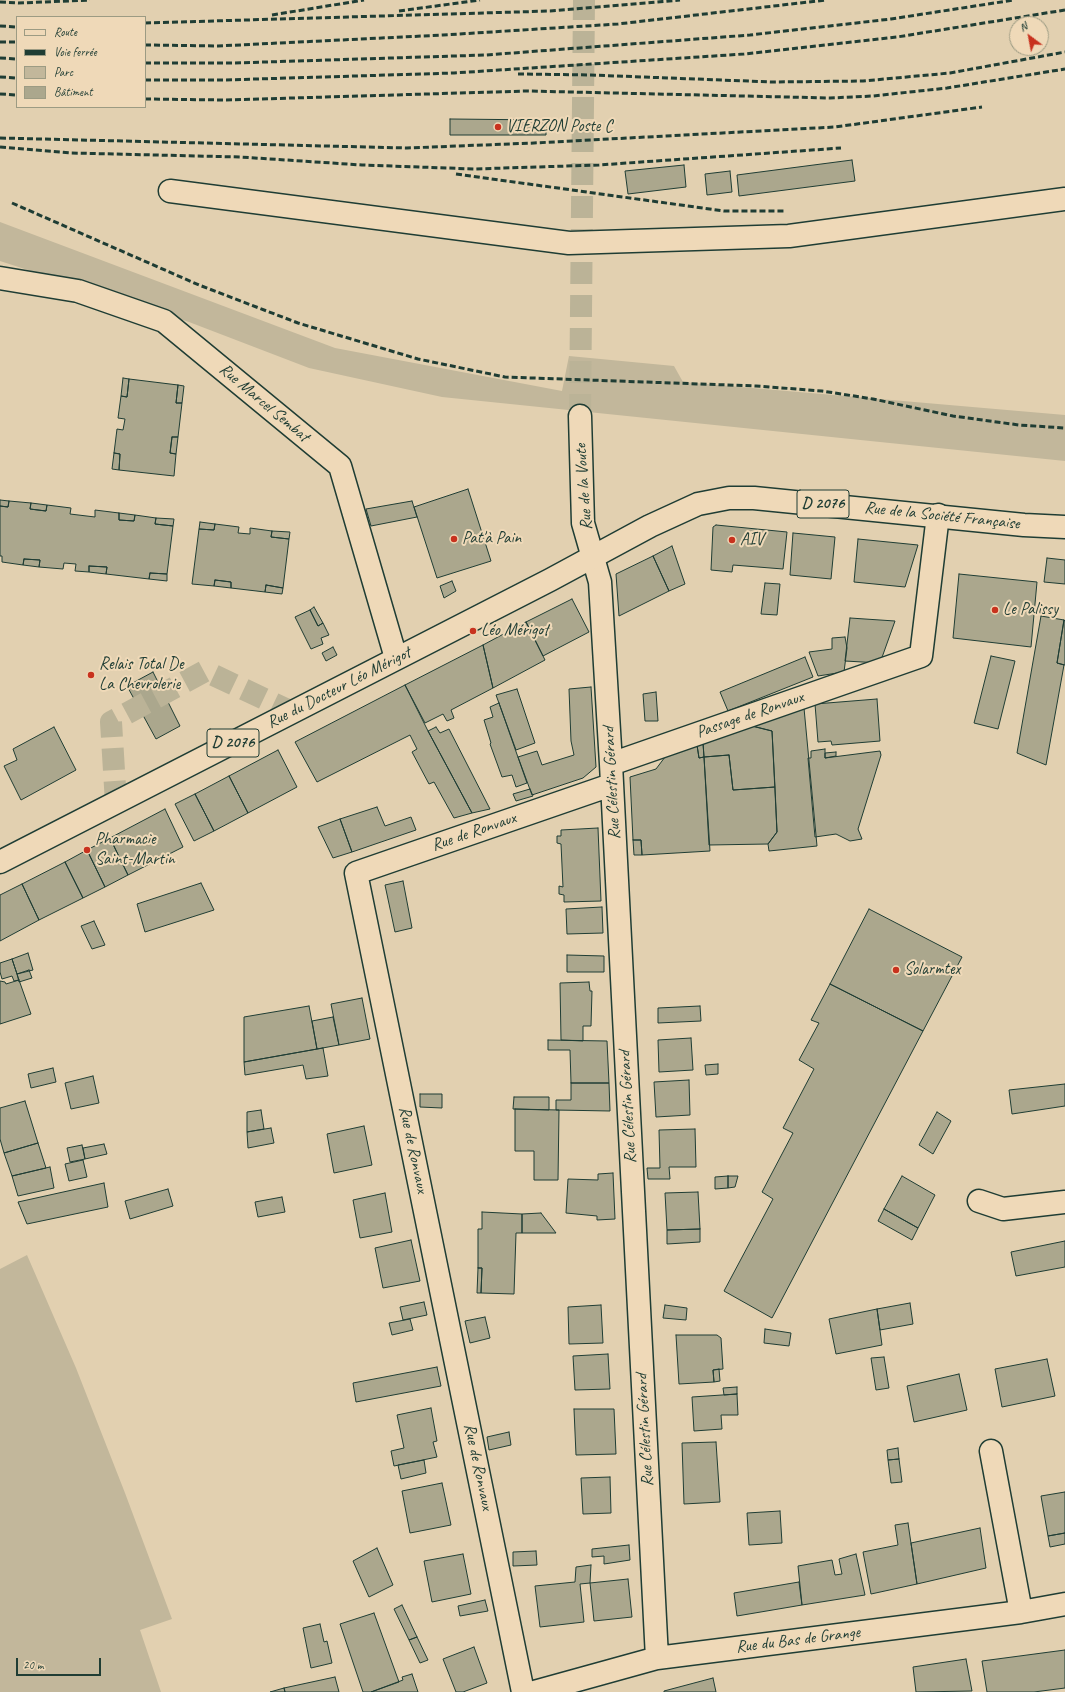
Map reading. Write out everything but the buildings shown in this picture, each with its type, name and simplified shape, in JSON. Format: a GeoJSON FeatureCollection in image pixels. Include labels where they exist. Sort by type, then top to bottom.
{"type":"FeatureCollection","features":[{"type":"Feature","properties":{"kind":"street"},"geometry":{"type":"LineString","coordinates":[[170,191],[569,243],[789,236],[1065,199]]}},
{"type":"Feature","properties":{"kind":"street","name":"Rue Marcel Sembat"},"geometry":{"type":"LineString","coordinates":[[0,278],[78,291],[164,321],[340,466],[396,658]]}},
{"type":"Feature","properties":{"kind":"street","name":"Rue de la Voute"},"geometry":{"type":"LineString","coordinates":[[580,416],[583,523],[593,557]]}},
{"type":"Feature","properties":{"kind":"street","name":"Rue de la Société Française"},"geometry":{"type":"LineString","coordinates":[[593,557],[683,510],[698,504],[729,498],[754,498],[938,515],[1024,525],[1065,527]]}},
{"type":"Feature","properties":{"kind":"street","name":"Passage de Ronvaux"},"geometry":{"type":"LineString","coordinates":[[611,774],[921,656],[938,515]]}},
{"type":"Feature","properties":{"kind":"street","name":"Rue du Docteur Léo Mérigot"},"geometry":{"type":"LineString","coordinates":[[0,862],[593,557]]}},
{"type":"Feature","properties":{"kind":"street","name":"Rue Célestin Gérard"},"geometry":{"type":"LineString","coordinates":[[593,557],[600,582],[657,1658]]}},
{"type":"Feature","properties":{"kind":"street","name":"Rue de Ronvaux"},"geometry":{"type":"LineString","coordinates":[[523,1692],[356,873],[611,774]]}},
{"type":"Feature","properties":{"kind":"street"},"geometry":{"type":"LineString","coordinates":[[979,1201],[1003,1209],[1065,1202]]}},
{"type":"Feature","properties":{"kind":"street"},"geometry":{"type":"LineString","coordinates":[[991,1451],[1020,1612]]}},
{"type":"Feature","properties":{"kind":"street","name":"Rue du Bas de Grange"},"geometry":{"type":"LineString","coordinates":[[534,1692],[657,1658],[1020,1612],[1065,1604]]}},
{"type":"Feature","properties":{"kind":"green space"},"geometry":{"type":"Polygon","coordinates":[[[0,222],[335,348],[562,391],[569,356],[674,366],[683,382],[1065,415],[1065,461],[442,397],[309,368],[189,322],[0,261],[0,222]]]}},
{"type":"Feature","properties":{"kind":"green space"},"geometry":{"type":"Polygon","coordinates":[[[27,1255],[76,1368],[172,1619],[140,1630],[161,1692],[0,1692],[0,1269],[27,1255]]]}},
{"type":"Feature","properties":{"kind":"tunnel"},"geometry":{"type":"LineString","coordinates":[[580,416],[584,0]]}},
{"type":"Feature","properties":{"kind":"tunnel"},"geometry":{"type":"LineString","coordinates":[[116,803],[111,722],[205,671],[292,712]]}},
{"type":"Feature","properties":{"kind":"railway"},"geometry":{"type":"LineString","coordinates":[[0,2],[18,3],[90,0]]}},
{"type":"Feature","properties":{"kind":"railway"},"geometry":{"type":"LineString","coordinates":[[272,15],[364,0]]}},
{"type":"Feature","properties":{"kind":"railway"},"geometry":{"type":"LineString","coordinates":[[399,11],[480,0]]}},
{"type":"Feature","properties":{"kind":"railway"},"geometry":{"type":"LineString","coordinates":[[146,23],[550,11],[680,0]]}},
{"type":"Feature","properties":{"kind":"railway"},"geometry":{"type":"LineString","coordinates":[[146,45],[218,46],[443,35],[618,24],[826,0]]}},
{"type":"Feature","properties":{"kind":"railway"},"geometry":{"type":"LineString","coordinates":[[146,63],[234,63],[486,55],[750,35],[891,19],[1014,0]]}},
{"type":"Feature","properties":{"kind":"railway"},"geometry":{"type":"LineString","coordinates":[[146,80],[224,80],[454,73],[744,54],[897,37],[1065,10]]}},
{"type":"Feature","properties":{"kind":"railway"},"geometry":{"type":"LineString","coordinates":[[0,26],[16,27]]}},
{"type":"Feature","properties":{"kind":"railway"},"geometry":{"type":"LineString","coordinates":[[0,42],[16,42]]}},
{"type":"Feature","properties":{"kind":"railway"},"geometry":{"type":"LineString","coordinates":[[518,74],[591,75],[773,82],[863,81],[950,73],[1065,52]]}},
{"type":"Feature","properties":{"kind":"railway"},"geometry":{"type":"LineString","coordinates":[[0,58],[16,59]]}},
{"type":"Feature","properties":{"kind":"railway"},"geometry":{"type":"LineString","coordinates":[[146,99],[226,100],[527,91],[830,98],[873,96],[947,88],[1065,69]]}},
{"type":"Feature","properties":{"kind":"railway"},"geometry":{"type":"LineString","coordinates":[[0,77],[16,78]]}},
{"type":"Feature","properties":{"kind":"railway"},"geometry":{"type":"LineString","coordinates":[[0,94],[16,95]]}},
{"type":"Feature","properties":{"kind":"railway"},"geometry":{"type":"LineString","coordinates":[[0,138],[407,148],[534,143],[835,127],[982,107]]}},
{"type":"Feature","properties":{"kind":"railway"},"geometry":{"type":"LineString","coordinates":[[0,147],[71,153],[240,157],[362,165],[474,169],[599,165],[841,148]]}},
{"type":"Feature","properties":{"kind":"railway"},"geometry":{"type":"LineString","coordinates":[[456,174],[724,211],[784,211]]}},
{"type":"Feature","properties":{"kind":"railway"},"geometry":{"type":"LineString","coordinates":[[12,203],[199,285],[298,323],[418,359],[505,377],[756,386],[822,391],[873,399],[953,416],[1019,425],[1065,428]]}},
{"type":"Feature","properties":{"kind":"place","name":"VIERZON Poste C"},"geometry":{"type":"Point","coordinates":[498,127]}},
{"type":"Feature","properties":{"kind":"place","name":"Pat'à Pain"},"geometry":{"type":"Point","coordinates":[454,539]}},
{"type":"Feature","properties":{"kind":"place","name":"AIV"},"geometry":{"type":"Point","coordinates":[732,540]}},
{"type":"Feature","properties":{"kind":"place","name":"Le Palissy"},"geometry":{"type":"Point","coordinates":[995,610]}},
{"type":"Feature","properties":{"kind":"place","name":"Léo Mérigot"},"geometry":{"type":"Point","coordinates":[473,631]}},
{"type":"Feature","properties":{"kind":"place","name":"Relais Total De La Chevrolerie"},"geometry":{"type":"Point","coordinates":[91,675]}},
{"type":"Feature","properties":{"kind":"place","name":"Pharmacie Saint-Martin"},"geometry":{"type":"Point","coordinates":[87,850]}},
{"type":"Feature","properties":{"kind":"place","name":"Solarmtex"},"geometry":{"type":"Point","coordinates":[896,970]}}]}
